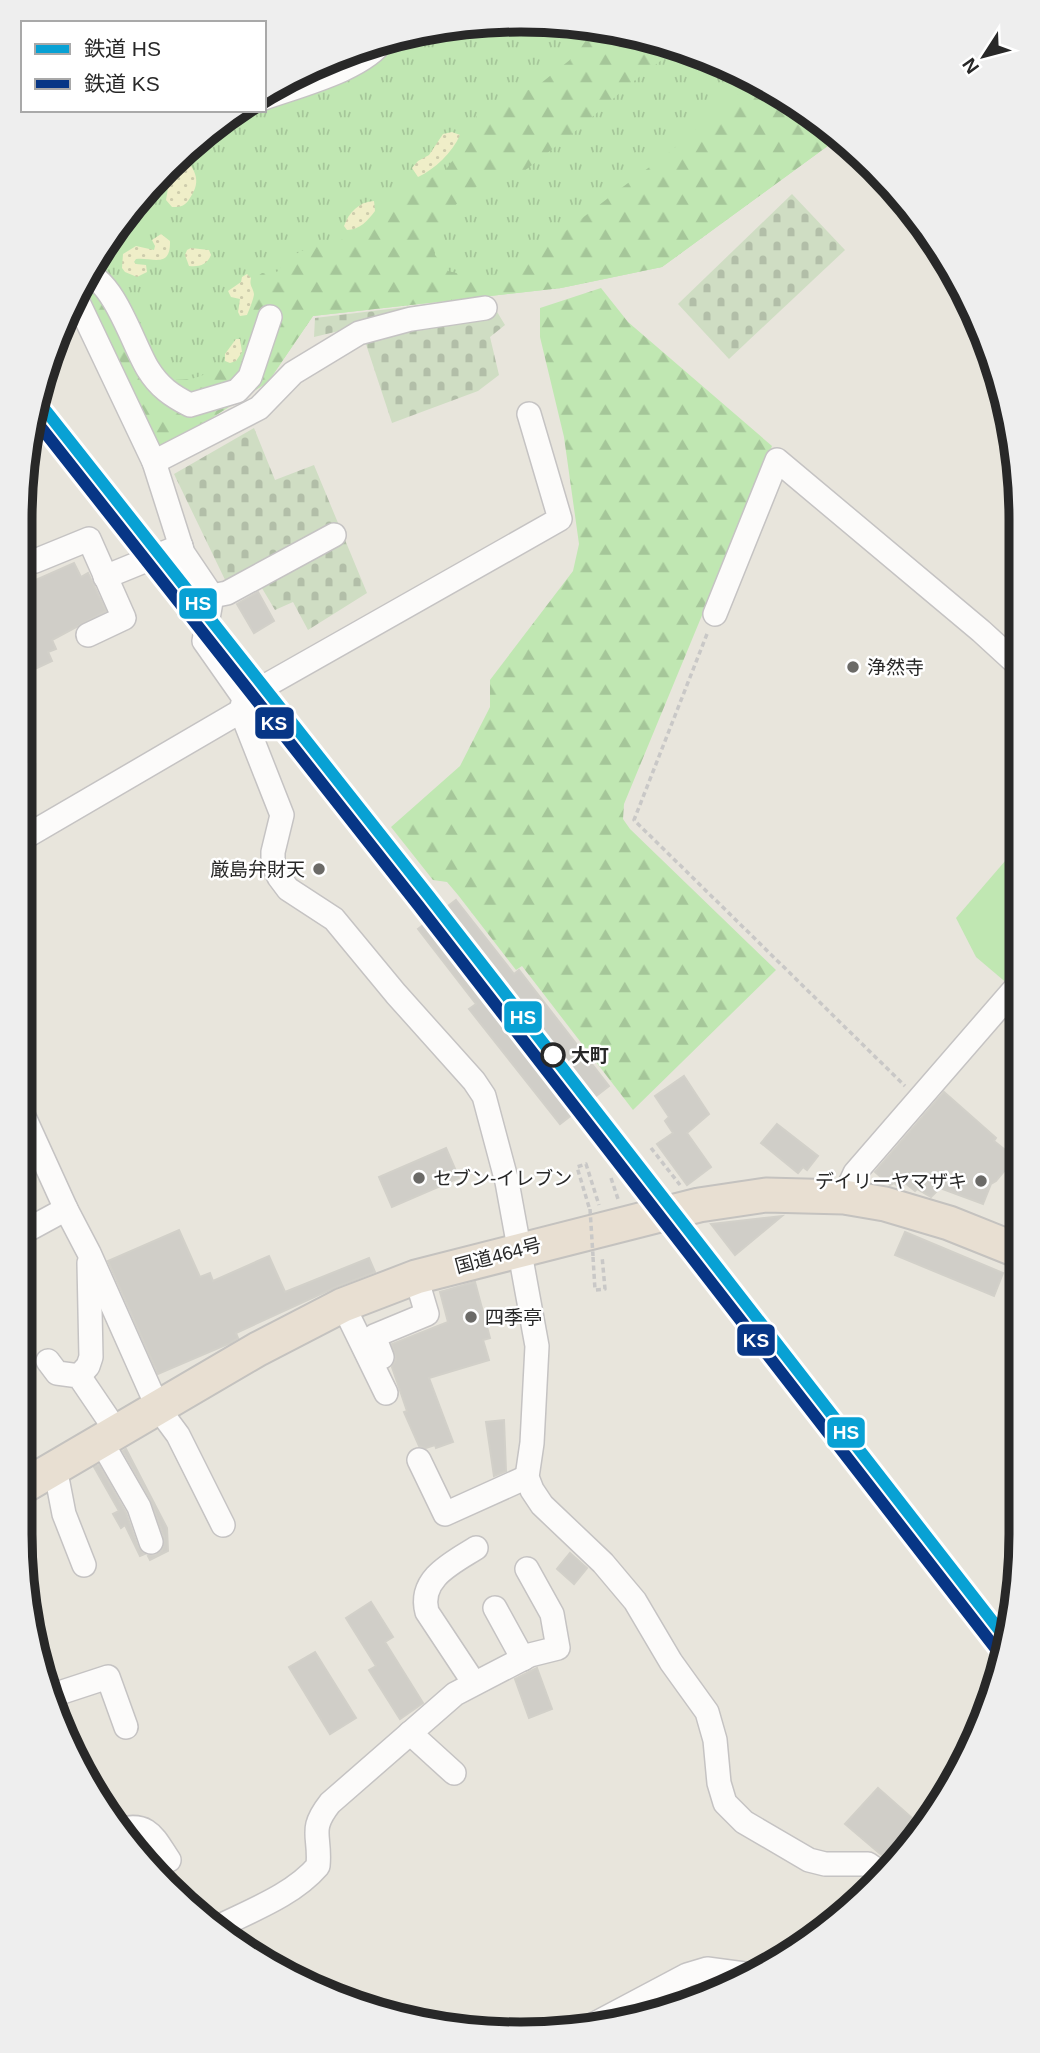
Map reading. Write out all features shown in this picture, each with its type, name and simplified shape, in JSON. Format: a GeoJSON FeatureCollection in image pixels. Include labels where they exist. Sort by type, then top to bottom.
{"type":"FeatureCollection","features":[{"type":"Feature","properties":{"kind":"highway","name":"国道464号"},"geometry":{"type":"LineString","coordinates":[[32,1481],[258,1349],[337,1308],[416,1277],[699,1205],[766,1195],[844,1196],[885,1204],[949,1223],[1009,1247]]}},
{"type":"Feature","properties":{"kind":"street"},"geometry":{"type":"LineString","coordinates":[[296,87],[352,66],[369,55]]}},
{"type":"Feature","properties":{"kind":"street"},"geometry":{"type":"LineString","coordinates":[[96,278],[131,331],[147,368],[169,395],[190,405],[237,391],[250,377],[270,317]]}},
{"type":"Feature","properties":{"kind":"street"},"geometry":{"type":"LineString","coordinates":[[81,307],[154,462],[183,554],[212,596],[204,641],[243,705],[282,815],[273,852],[273,864],[279,877],[288,889],[334,919],[484,1097],[507,1182],[537,1346],[532,1443],[527,1477],[532,1490],[542,1505],[603,1563],[635,1601],[671,1662],[707,1712],[715,1740],[719,1783],[725,1803],[744,1822],[809,1860],[825,1864],[868,1864],[874,1868]]}},
{"type":"Feature","properties":{"kind":"street"},"geometry":{"type":"LineString","coordinates":[[154,462],[259,408],[293,373],[359,333],[411,319],[485,308]]}},
{"type":"Feature","properties":{"kind":"street"},"geometry":{"type":"LineString","coordinates":[[32,832],[560,519],[529,414]]}},
{"type":"Feature","properties":{"kind":"street"},"geometry":{"type":"LineString","coordinates":[[715,614],[777,460],[1009,657]]}},
{"type":"Feature","properties":{"kind":"street"},"geometry":{"type":"LineString","coordinates":[[212,596],[227,593],[334,534]]}},
{"type":"Feature","properties":{"kind":"street"},"geometry":{"type":"LineString","coordinates":[[32,560],[89,539],[124,618],[88,635]]}},
{"type":"Feature","properties":{"kind":"street"},"geometry":{"type":"LineString","coordinates":[[106,577],[181,546]]}},
{"type":"Feature","properties":{"kind":"street"},"geometry":{"type":"LineString","coordinates":[[844,1196],[855,1173],[1009,995]]}},
{"type":"Feature","properties":{"kind":"street"},"geometry":{"type":"LineString","coordinates":[[32,1134],[89,1253],[158,1408],[178,1435],[223,1525]]}},
{"type":"Feature","properties":{"kind":"street"},"geometry":{"type":"LineString","coordinates":[[32,1227],[66,1209]]}},
{"type":"Feature","properties":{"kind":"street"},"geometry":{"type":"LineString","coordinates":[[79,1376],[88,1366],[91,1357],[89,1253]]}},
{"type":"Feature","properties":{"kind":"street"},"geometry":{"type":"LineString","coordinates":[[382,1357],[373,1336],[428,1314],[416,1277]]}},
{"type":"Feature","properties":{"kind":"street"},"geometry":{"type":"LineString","coordinates":[[337,1308],[352,1360]]}},
{"type":"Feature","properties":{"kind":"street"},"geometry":{"type":"LineString","coordinates":[[337,1308],[386,1393]]}},
{"type":"Feature","properties":{"kind":"street"},"geometry":{"type":"LineString","coordinates":[[48,1361],[57,1373],[79,1376]]}},
{"type":"Feature","properties":{"kind":"street"},"geometry":{"type":"LineString","coordinates":[[79,1376],[109,1436],[151,1542]]}},
{"type":"Feature","properties":{"kind":"street"},"geometry":{"type":"LineString","coordinates":[[419,1460],[444,1514],[527,1477]]}},
{"type":"Feature","properties":{"kind":"street"},"geometry":{"type":"LineString","coordinates":[[52,1469],[58,1483],[64,1514],[84,1564]]}},
{"type":"Feature","properties":{"kind":"street"},"geometry":{"type":"LineString","coordinates":[[474,1683],[426,1612],[423,1599],[429,1584],[444,1568],[475,1548]]}},
{"type":"Feature","properties":{"kind":"street"},"geometry":{"type":"LineString","coordinates":[[226,1923],[288,1892],[307,1879],[318,1866],[316,1830],[319,1818],[330,1802],[455,1694],[523,1659],[558,1648],[552,1614],[527,1569]]}},
{"type":"Feature","properties":{"kind":"street"},"geometry":{"type":"LineString","coordinates":[[495,1608],[523,1659]]}},
{"type":"Feature","properties":{"kind":"street"},"geometry":{"type":"LineString","coordinates":[[58,1693],[108,1677],[126,1727]]}},
{"type":"Feature","properties":{"kind":"street"},"geometry":{"type":"LineString","coordinates":[[410,1733],[454,1773]]}},
{"type":"Feature","properties":{"kind":"street"},"geometry":{"type":"LineString","coordinates":[[130,1826],[134,1825],[149,1832],[169,1860]]}},
{"type":"Feature","properties":{"kind":"street"},"geometry":{"type":"LineString","coordinates":[[631,2008],[687,1975],[707,1969],[733,1972]]}},
{"type":"Feature","properties":{"kind":"path"},"geometry":{"type":"LineString","coordinates":[[715,614],[634,820],[919,1100]]}},
{"type":"Feature","properties":{"kind":"path"},"geometry":{"type":"LineString","coordinates":[[651,1148],[684,1191]]}},
{"type":"Feature","properties":{"kind":"path"},"geometry":{"type":"LineString","coordinates":[[601,1210],[586,1164],[577,1167],[590,1209],[595,1290],[606,1289],[601,1247]]}},
{"type":"Feature","properties":{"kind":"path"},"geometry":{"type":"LineString","coordinates":[[611,1178],[620,1206]]}},
{"type":"Feature","properties":{"kind":"green space"},"geometry":{"type":"Polygon","coordinates":[[[488,33],[584,36],[646,48],[707,69],[764,97],[831,144],[662,267],[561,288],[313,316],[268,382],[158,452],[88,293],[132,223],[175,175],[223,132],[252,112],[266,112],[266,103],[304,82],[363,57],[425,41],[488,33]]]}},
{"type":"Feature","properties":{"kind":"green space"},"geometry":{"type":"Polygon","coordinates":[[[588,37],[669,55],[523,172],[489,177],[462,198],[443,219],[433,236],[435,255],[448,271],[477,278],[521,269],[537,253],[671,151],[733,96],[750,90],[791,114],[831,144],[662,267],[561,288],[313,316],[268,382],[158,452],[88,293],[96,277],[164,379],[192,378],[205,374],[217,365],[234,367],[241,363],[249,346],[247,336],[252,327],[251,316],[257,299],[252,286],[254,279],[262,273],[276,272],[288,258],[315,243],[331,244],[371,228],[393,202],[417,184],[444,172],[471,136],[477,114],[505,97],[535,88],[576,55],[588,37]]]}},
{"type":"Feature","properties":{"kind":"green space"},"geometry":{"type":"Polygon","coordinates":[[[792,194],[845,250],[729,359],[678,304],[792,194]]]}},
{"type":"Feature","properties":{"kind":"green space"},"geometry":{"type":"Polygon","coordinates":[[[601,288],[628,322],[772,446],[624,804],[623,819],[630,829],[776,970],[633,1110],[522,966],[516,970],[447,882],[433,880],[391,827],[460,766],[490,707],[490,680],[573,571],[579,544],[564,437],[540,337],[540,308],[601,288]]]}},
{"type":"Feature","properties":{"kind":"green space"},"geometry":{"type":"Polygon","coordinates":[[[488,297],[505,325],[490,337],[499,375],[478,391],[392,423],[360,326],[314,337],[315,318],[488,297]]]}},
{"type":"Feature","properties":{"kind":"green space"},"geometry":{"type":"Polygon","coordinates":[[[254,428],[275,480],[314,465],[367,593],[308,630],[293,602],[275,610],[253,573],[228,586],[174,474],[254,428]]]}},
{"type":"Feature","properties":{"kind":"green space"},"geometry":{"type":"Polygon","coordinates":[[[1009,856],[1009,985],[976,957],[956,918],[1009,856]]]}},
{"type":"Feature","properties":{"kind":"sand"},"geometry":{"type":"Polygon","coordinates":[[[452,132],[460,135],[448,154],[418,177],[412,168],[429,155],[443,134],[452,132]]]}},
{"type":"Feature","properties":{"kind":"sand"},"geometry":{"type":"Polygon","coordinates":[[[188,162],[195,174],[196,185],[186,203],[172,207],[166,200],[168,188],[164,187],[188,162]]]}},
{"type":"Feature","properties":{"kind":"sand"},"geometry":{"type":"Polygon","coordinates":[[[374,201],[375,211],[369,218],[360,226],[347,230],[344,226],[352,212],[364,203],[374,201]]]}},
{"type":"Feature","properties":{"kind":"sand"},"geometry":{"type":"Polygon","coordinates":[[[161,234],[170,241],[167,255],[159,260],[136,259],[136,264],[146,265],[147,272],[137,277],[125,272],[122,268],[123,254],[136,246],[154,250],[152,240],[161,234]]]}},
{"type":"Feature","properties":{"kind":"sand"},"geometry":{"type":"Polygon","coordinates":[[[191,248],[209,250],[211,255],[202,265],[189,266],[185,255],[191,248]]]}},
{"type":"Feature","properties":{"kind":"sand"},"geometry":{"type":"Polygon","coordinates":[[[247,274],[251,278],[254,296],[247,315],[240,316],[240,299],[231,297],[228,291],[247,274]]]}},
{"type":"Feature","properties":{"kind":"sand"},"geometry":{"type":"Polygon","coordinates":[[[236,339],[240,339],[242,352],[236,361],[230,363],[225,361],[225,354],[236,339]]]}},
{"type":"Feature","properties":{"kind":"building"},"geometry":{"type":"Polygon","coordinates":[[[74,563],[81,577],[88,573],[106,611],[52,640],[56,649],[48,652],[52,661],[32,670],[32,582],[74,563]]]}},
{"type":"Feature","properties":{"kind":"building"},"geometry":{"type":"Polygon","coordinates":[[[258,592],[274,621],[254,633],[237,604],[258,592]]]}},
{"type":"Feature","properties":{"kind":"building","name":"大町"},"geometry":{"type":"Polygon","coordinates":[[[456,900],[514,974],[519,970],[609,1086],[560,1124],[469,1009],[476,1004],[418,929],[456,900]]]}},
{"type":"Feature","properties":{"kind":"building"},"geometry":{"type":"Polygon","coordinates":[[[684,1076],[709,1114],[687,1133],[711,1167],[687,1185],[657,1144],[673,1133],[665,1121],[669,1117],[655,1096],[684,1076]]]}},
{"type":"Feature","properties":{"kind":"building"},"geometry":{"type":"Polygon","coordinates":[[[944,1092],[996,1138],[994,1141],[1009,1153],[1009,1165],[991,1184],[983,1204],[940,1188],[931,1197],[917,1189],[915,1191],[905,1183],[900,1188],[894,1183],[890,1185],[875,1172],[944,1092]]]}},
{"type":"Feature","properties":{"kind":"building"},"geometry":{"type":"Polygon","coordinates":[[[777,1124],[818,1156],[807,1170],[803,1167],[798,1173],[761,1143],[777,1124]]]}},
{"type":"Feature","properties":{"kind":"building","name":"セブン-イレブン"},"geometry":{"type":"Polygon","coordinates":[[[446,1148],[459,1178],[392,1207],[379,1177],[446,1148]]]}},
{"type":"Feature","properties":{"kind":"building"},"geometry":{"type":"Polygon","coordinates":[[[782,1216],[735,1255],[711,1224],[782,1216]]]}},
{"type":"Feature","properties":{"kind":"building"},"geometry":{"type":"Polygon","coordinates":[[[179,1230],[200,1277],[210,1273],[213,1281],[269,1256],[285,1292],[369,1258],[375,1272],[236,1333],[238,1338],[230,1343],[158,1374],[108,1261],[179,1230]]]}},
{"type":"Feature","properties":{"kind":"building"},"geometry":{"type":"Polygon","coordinates":[[[905,1232],[1003,1273],[994,1296],[895,1255],[905,1232]]]}},
{"type":"Feature","properties":{"kind":"building"},"geometry":{"type":"Polygon","coordinates":[[[475,1282],[490,1338],[483,1340],[489,1360],[429,1378],[453,1442],[436,1448],[435,1445],[426,1448],[419,1446],[404,1412],[407,1411],[392,1367],[396,1359],[392,1344],[448,1322],[440,1292],[475,1282]]]}},
{"type":"Feature","properties":{"kind":"building"},"geometry":{"type":"Polygon","coordinates":[[[504,1420],[506,1471],[494,1476],[486,1422],[504,1420]]]}},
{"type":"Feature","properties":{"kind":"building"},"geometry":{"type":"Polygon","coordinates":[[[126,1449],[167,1528],[168,1551],[150,1560],[148,1556],[162,1551],[164,1537],[151,1500],[123,1451],[126,1449]]]}},
{"type":"Feature","properties":{"kind":"building"},"geometry":{"type":"Polygon","coordinates":[[[99,1465],[126,1513],[138,1547],[145,1554],[140,1556],[125,1525],[121,1528],[113,1514],[119,1511],[94,1467],[99,1465]]]}},
{"type":"Feature","properties":{"kind":"building"},"geometry":{"type":"Polygon","coordinates":[[[570,1553],[587,1568],[574,1584],[557,1569],[570,1553]]]}},
{"type":"Feature","properties":{"kind":"building"},"geometry":{"type":"Polygon","coordinates":[[[371,1602],[393,1637],[385,1642],[423,1703],[400,1719],[369,1670],[376,1666],[346,1618],[371,1602]]]}},
{"type":"Feature","properties":{"kind":"building"},"geometry":{"type":"Polygon","coordinates":[[[315,1652],[356,1718],[330,1734],[289,1667],[315,1652]]]}},
{"type":"Feature","properties":{"kind":"building"},"geometry":{"type":"Polygon","coordinates":[[[537,1668],[552,1709],[529,1718],[515,1679],[537,1668]]]}},
{"type":"Feature","properties":{"kind":"building"},"geometry":{"type":"Polygon","coordinates":[[[878,1788],[912,1818],[907,1823],[911,1826],[908,1830],[885,1858],[845,1824],[878,1788]]]}},
{"type":"Feature","properties":{"kind":"rail line","name":"HS"},"geometry":{"type":"LineString","coordinates":[[45,409],[429,896],[999,1629]]}},
{"type":"Feature","properties":{"kind":"rail line","name":"KS"},"geometry":{"type":"LineString","coordinates":[[41,427],[418,905],[995,1647]]}},
{"type":"Feature","properties":{"kind":"place","name":"浄然寺"},"geometry":{"type":"Point","coordinates":[853,667]}},
{"type":"Feature","properties":{"kind":"place","name":"厳島弁財天"},"geometry":{"type":"Point","coordinates":[319,869]}},
{"type":"Feature","properties":{"kind":"place","name":"大町"},"geometry":{"type":"Point","coordinates":[553,1055]}},
{"type":"Feature","properties":{"kind":"place","name":"セブン-イレブン"},"geometry":{"type":"Point","coordinates":[419,1178]}},
{"type":"Feature","properties":{"kind":"place","name":"デイリーヤマザキ"},"geometry":{"type":"Point","coordinates":[981,1181]}},
{"type":"Feature","properties":{"kind":"place","name":"四季亭"},"geometry":{"type":"Point","coordinates":[471,1317]}}]}
